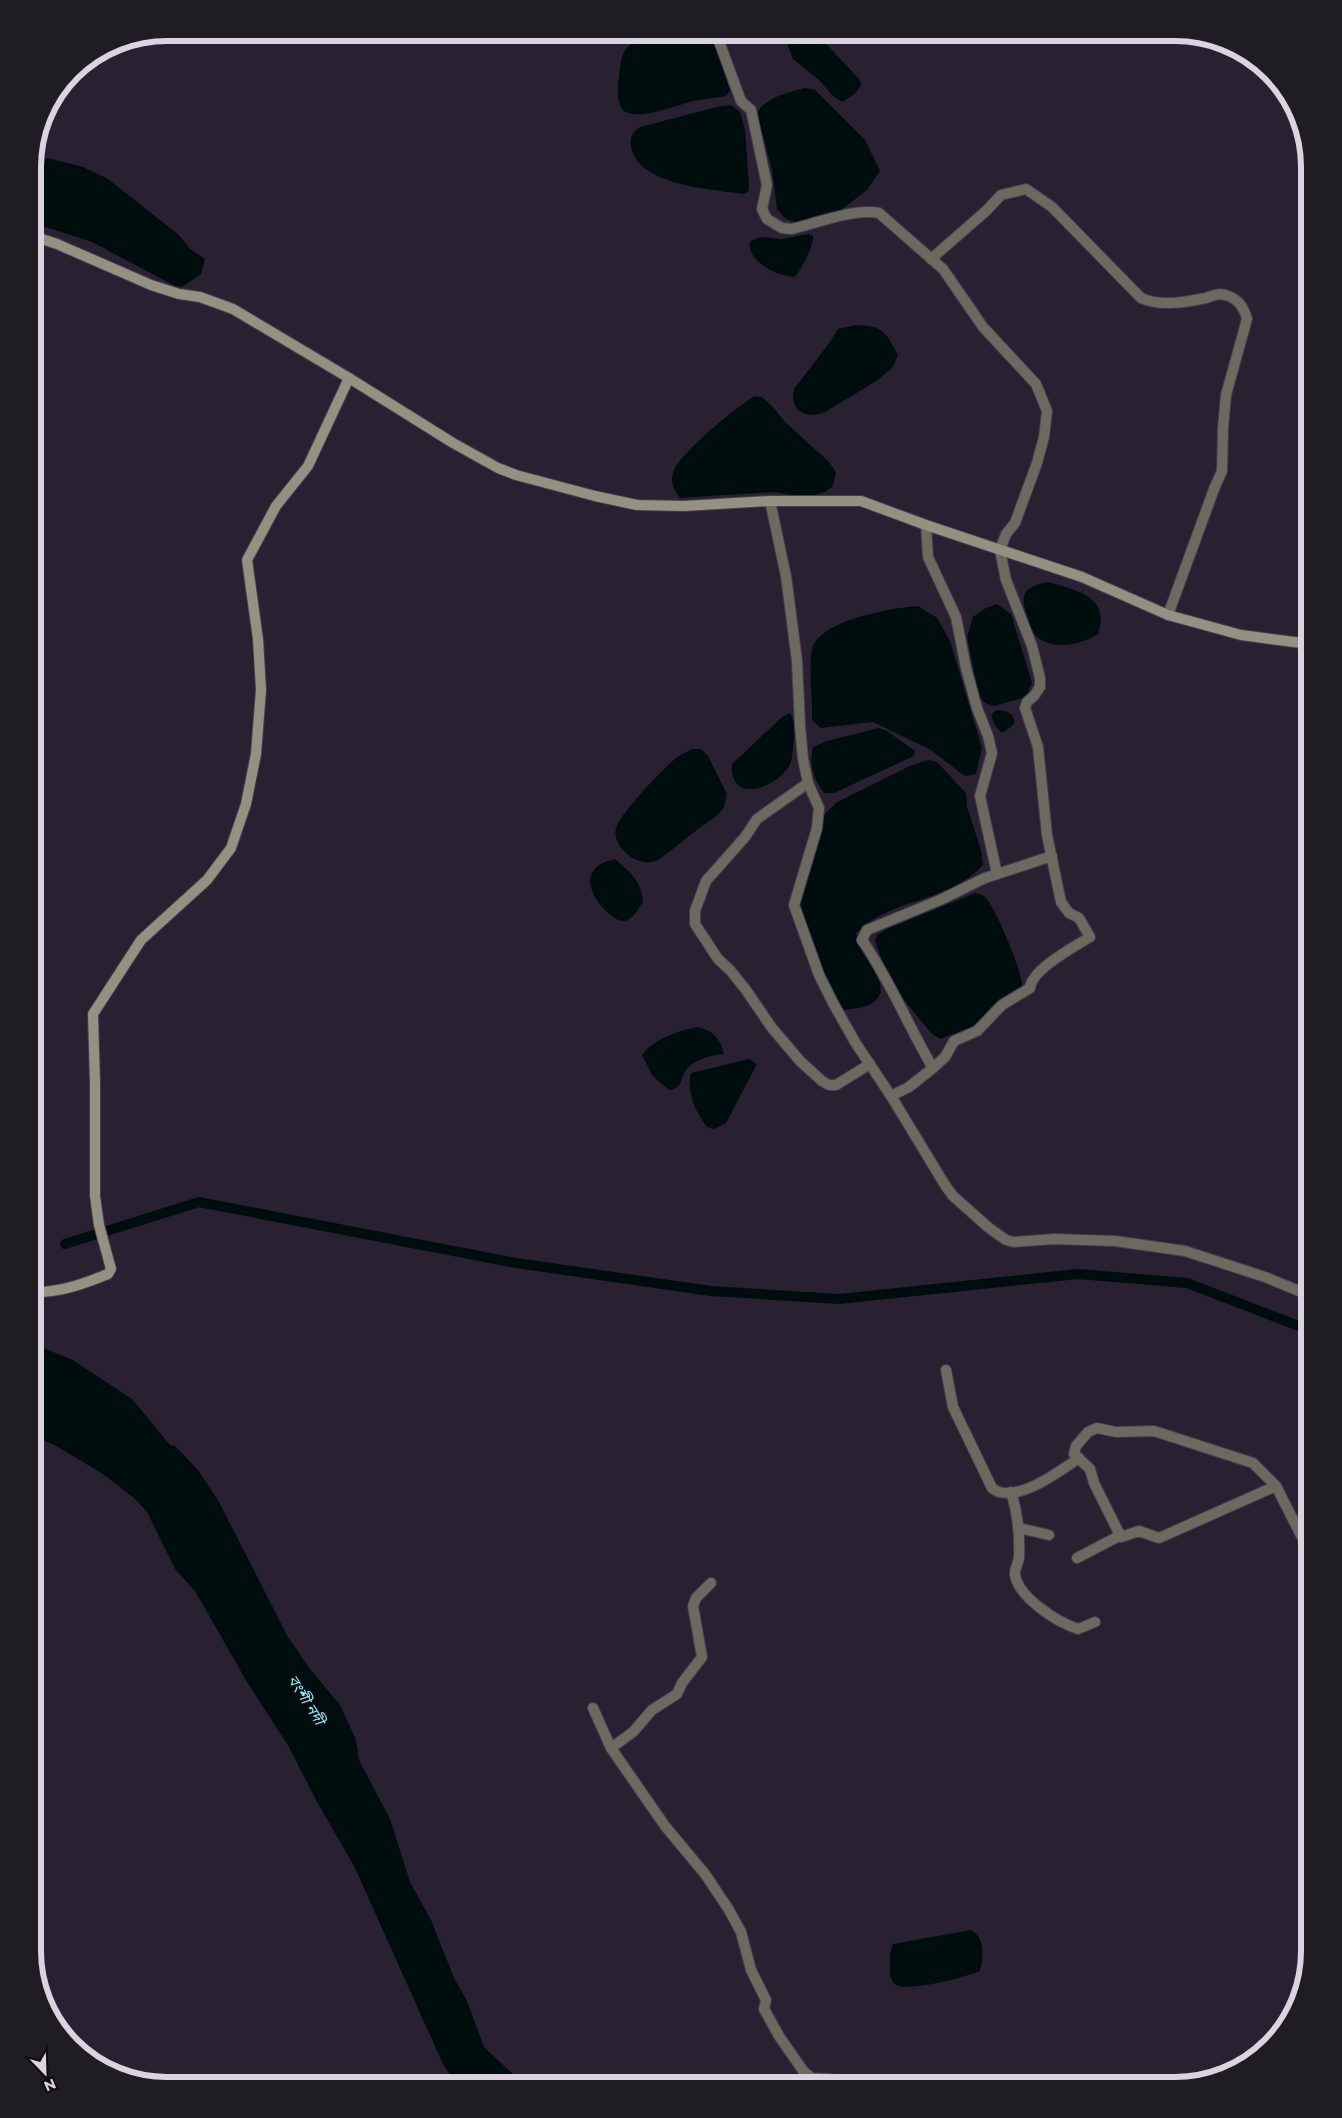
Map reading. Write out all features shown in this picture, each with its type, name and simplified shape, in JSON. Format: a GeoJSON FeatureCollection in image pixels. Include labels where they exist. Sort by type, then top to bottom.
{"type":"FeatureCollection","features":[{"type":"Feature","properties":{"kind":"street"},"geometry":{"type":"LineString","coordinates":[[719,42],[740,101],[751,110],[767,185],[762,209],[767,219],[782,228],[792,230],[853,214],[870,211],[879,212],[943,269],[983,327],[1036,384],[1046,411],[1044,437],[1037,463],[1015,523],[1006,534],[1000,550],[1006,580],[1032,646],[1040,678],[1040,687],[1027,702],[1025,708],[1038,747],[1047,835],[1061,902],[1069,914],[1079,918],[1090,937],[1043,968],[1031,981],[1030,988],[1002,1005],[976,1031],[954,1041],[945,1057],[933,1068],[909,1087],[891,1096]]}},
{"type":"Feature","properties":{"kind":"street"},"geometry":{"type":"LineString","coordinates":[[931,258],[986,211],[1001,195],[1026,189],[1052,207],[1141,298],[1163,303],[1224,294],[1241,304],[1245,310],[1248,318],[1226,395],[1222,471],[1168,615]]}},
{"type":"Feature","properties":{"kind":"street"},"geometry":{"type":"LineString","coordinates":[[42,239],[151,285],[180,294],[200,297],[233,309],[473,454],[506,471],[546,484],[638,504],[684,506],[770,501],[861,501],[926,525],[1082,577],[1168,615],[1241,635],[1301,643]]}},
{"type":"Feature","properties":{"kind":"street"},"geometry":{"type":"LineString","coordinates":[[41,1292],[68,1288],[108,1274],[111,1269],[99,1226],[95,1196],[96,1083],[93,1014],[141,940],[208,880],[231,848],[246,804],[256,754],[261,690],[258,639],[247,560],[276,506],[308,466],[349,378]]}},
{"type":"Feature","properties":{"kind":"street"},"geometry":{"type":"LineString","coordinates":[[770,501],[786,576],[798,661],[800,726],[808,783],[819,808],[817,828],[794,905],[819,975],[855,1042],[953,1196],[989,1228],[1006,1240],[1014,1242],[1055,1239],[1115,1241],[1185,1251],[1266,1277],[1301,1291]]}},
{"type":"Feature","properties":{"kind":"street"},"geometry":{"type":"LineString","coordinates":[[926,525],[928,556],[956,617],[966,668],[992,753],[980,796],[997,874]]}},
{"type":"Feature","properties":{"kind":"street"},"geometry":{"type":"LineString","coordinates":[[808,783],[757,819],[745,837],[706,880],[695,911],[695,924],[718,959],[730,970],[746,990],[772,1028],[800,1061],[822,1081],[829,1085],[836,1085],[870,1064]]}},
{"type":"Feature","properties":{"kind":"street"},"geometry":{"type":"LineString","coordinates":[[933,1068],[862,940],[864,934],[867,930],[997,874],[1052,856]]}},
{"type":"Feature","properties":{"kind":"street"},"geometry":{"type":"LineString","coordinates":[[946,1370],[953,1408],[992,1488],[997,1492],[1011,1492],[1040,1484],[1079,1458]]}},
{"type":"Feature","properties":{"kind":"street"},"geometry":{"type":"LineString","coordinates":[[1119,1536],[1094,1483],[1090,1469],[1074,1454],[1074,1449],[1088,1432],[1097,1428],[1116,1432],[1154,1431],[1254,1462],[1276,1486],[1301,1534]]}},
{"type":"Feature","properties":{"kind":"street"},"geometry":{"type":"LineString","coordinates":[[1078,1558],[1119,1536],[1139,1531],[1159,1538],[1276,1486]]}},
{"type":"Feature","properties":{"kind":"street"},"geometry":{"type":"LineString","coordinates":[[1011,1492],[1020,1528],[1019,1561],[1014,1572],[1027,1596],[1047,1613],[1071,1627],[1078,1629],[1095,1622]]}},
{"type":"Feature","properties":{"kind":"street"},"geometry":{"type":"LineString","coordinates":[[1020,1528],[1049,1535]]}},
{"type":"Feature","properties":{"kind":"street"},"geometry":{"type":"LineString","coordinates":[[612,1748],[633,1732],[652,1710],[677,1694],[682,1683],[702,1657],[693,1606],[696,1598],[711,1583]]}},
{"type":"Feature","properties":{"kind":"street"},"geometry":{"type":"LineString","coordinates":[[593,1708],[612,1748],[665,1826],[705,1874],[729,1910],[741,1932],[751,1970],[766,2000],[764,2009],[779,2036],[804,2072],[810,2077]]}},
{"type":"Feature","properties":{"kind":"water"},"geometry":{"type":"Polygon","coordinates":[[[635,41],[715,42],[730,91],[726,96],[702,99],[654,112],[644,114],[628,113],[624,111],[619,103],[618,82],[623,55],[635,41]]]}},
{"type":"Feature","properties":{"kind":"water"},"geometry":{"type":"Polygon","coordinates":[[[786,42],[824,42],[860,80],[861,85],[855,94],[842,102],[793,59],[786,42]]]}},
{"type":"Feature","properties":{"kind":"water"},"geometry":{"type":"Polygon","coordinates":[[[805,88],[815,90],[865,140],[880,171],[867,190],[841,210],[798,223],[786,219],[777,209],[772,170],[757,114],[760,108],[771,100],[805,88]]]}},
{"type":"Feature","properties":{"kind":"water"},"geometry":{"type":"Polygon","coordinates":[[[731,105],[740,112],[745,130],[748,192],[743,194],[678,183],[647,170],[636,159],[631,146],[631,140],[633,133],[640,127],[731,105]]]}},
{"type":"Feature","properties":{"kind":"water"},"geometry":{"type":"Polygon","coordinates":[[[42,158],[83,167],[108,179],[179,235],[190,249],[205,259],[201,274],[182,287],[175,286],[92,242],[42,226],[42,158]]]}},
{"type":"Feature","properties":{"kind":"water"},"geometry":{"type":"Polygon","coordinates":[[[808,234],[813,236],[813,240],[803,265],[794,277],[780,274],[764,266],[750,249],[750,241],[761,237],[782,239],[808,234]]]}},
{"type":"Feature","properties":{"kind":"water"},"geometry":{"type":"Polygon","coordinates":[[[855,325],[872,327],[886,335],[898,355],[893,367],[878,380],[825,412],[811,415],[800,411],[794,403],[794,389],[838,329],[855,325]]]}},
{"type":"Feature","properties":{"kind":"water"},"geometry":{"type":"Polygon","coordinates":[[[754,396],[762,397],[785,422],[829,462],[836,472],[833,486],[825,492],[810,496],[773,492],[680,498],[672,483],[673,473],[677,465],[696,443],[734,410],[754,396]]]}},
{"type":"Feature","properties":{"kind":"water"},"geometry":{"type":"Polygon","coordinates":[[[1048,582],[1080,592],[1095,603],[1100,611],[1101,621],[1098,634],[1084,641],[1067,645],[1050,644],[1036,636],[1030,626],[1024,596],[1030,588],[1048,582]]]}},
{"type":"Feature","properties":{"kind":"water"},"geometry":{"type":"Polygon","coordinates":[[[997,604],[1011,614],[1032,683],[1027,694],[1022,698],[994,706],[987,704],[979,697],[967,637],[973,617],[984,609],[997,604]]]}},
{"type":"Feature","properties":{"kind":"water"},"geometry":{"type":"Polygon","coordinates":[[[918,606],[937,618],[950,641],[982,748],[976,774],[966,776],[962,774],[931,750],[873,722],[821,728],[812,720],[811,658],[812,650],[817,640],[827,631],[841,623],[875,613],[918,606]]]}},
{"type":"Feature","properties":{"kind":"water"},"geometry":{"type":"Polygon","coordinates":[[[1000,710],[1010,713],[1015,722],[1002,733],[995,726],[991,715],[995,711],[1000,710]]]}},
{"type":"Feature","properties":{"kind":"water"},"geometry":{"type":"Polygon","coordinates":[[[790,713],[794,722],[794,731],[792,758],[788,768],[781,776],[763,787],[744,788],[737,784],[733,776],[732,764],[782,717],[790,713]]]}},
{"type":"Feature","properties":{"kind":"water"},"geometry":{"type":"Polygon","coordinates":[[[879,728],[887,731],[915,751],[914,756],[834,793],[824,793],[813,771],[811,760],[813,747],[827,741],[879,728]]]}},
{"type":"Feature","properties":{"kind":"water"},"geometry":{"type":"Polygon","coordinates":[[[693,749],[701,749],[708,756],[727,794],[724,807],[718,815],[660,859],[652,862],[638,861],[624,851],[617,840],[615,832],[619,821],[662,771],[678,757],[693,749]]]}},
{"type":"Feature","properties":{"kind":"water"},"geometry":{"type":"Polygon","coordinates":[[[929,760],[937,762],[966,793],[967,807],[981,850],[983,865],[953,887],[886,913],[856,933],[880,983],[881,992],[875,1001],[870,1004],[860,1008],[844,1010],[831,998],[798,904],[822,826],[823,816],[837,802],[912,765],[929,760]]]}},
{"type":"Feature","properties":{"kind":"water"},"geometry":{"type":"Polygon","coordinates":[[[615,859],[637,882],[642,894],[643,902],[637,911],[633,916],[624,921],[609,914],[594,895],[590,884],[592,874],[599,865],[615,859]]]}},
{"type":"Feature","properties":{"kind":"water"},"geometry":{"type":"Polygon","coordinates":[[[975,893],[985,897],[990,903],[1002,926],[1014,956],[1022,987],[997,1002],[974,1026],[940,1039],[931,1033],[890,983],[875,941],[877,935],[887,929],[975,893]]]}},
{"type":"Feature","properties":{"kind":"water"},"geometry":{"type":"Polygon","coordinates":[[[698,1027],[715,1036],[724,1054],[709,1056],[695,1062],[685,1071],[679,1085],[669,1090],[652,1075],[642,1055],[660,1040],[675,1033],[698,1027]]]}},
{"type":"Feature","properties":{"kind":"water"},"geometry":{"type":"Polygon","coordinates":[[[749,1059],[757,1064],[726,1123],[714,1129],[707,1127],[693,1102],[690,1088],[691,1073],[749,1059]]]}},
{"type":"Feature","properties":{"kind":"water","name":"বংশী নদী"},"geometry":{"type":"Polygon","coordinates":[[[41,1347],[73,1360],[132,1399],[171,1446],[174,1445],[198,1470],[219,1502],[288,1637],[310,1669],[340,1705],[356,1740],[359,1760],[390,1819],[410,1882],[431,1920],[454,1978],[467,2001],[484,2047],[515,2076],[451,2076],[443,2064],[355,1868],[316,1800],[289,1747],[247,1682],[195,1591],[175,1569],[147,1512],[135,1499],[103,1474],[41,1439],[41,1347]]]}},
{"type":"Feature","properties":{"kind":"water"},"geometry":{"type":"Polygon","coordinates":[[[971,1930],[976,1933],[981,1943],[983,1954],[980,1971],[951,1980],[913,1987],[896,1985],[892,1981],[890,1958],[893,1944],[971,1930]]]}},
{"type":"Feature","properties":{"kind":"waterway"},"geometry":{"type":"LineString","coordinates":[[65,1244],[199,1202],[516,1263],[711,1291],[839,1299],[1078,1274],[1187,1283],[1301,1327]]}}]}
